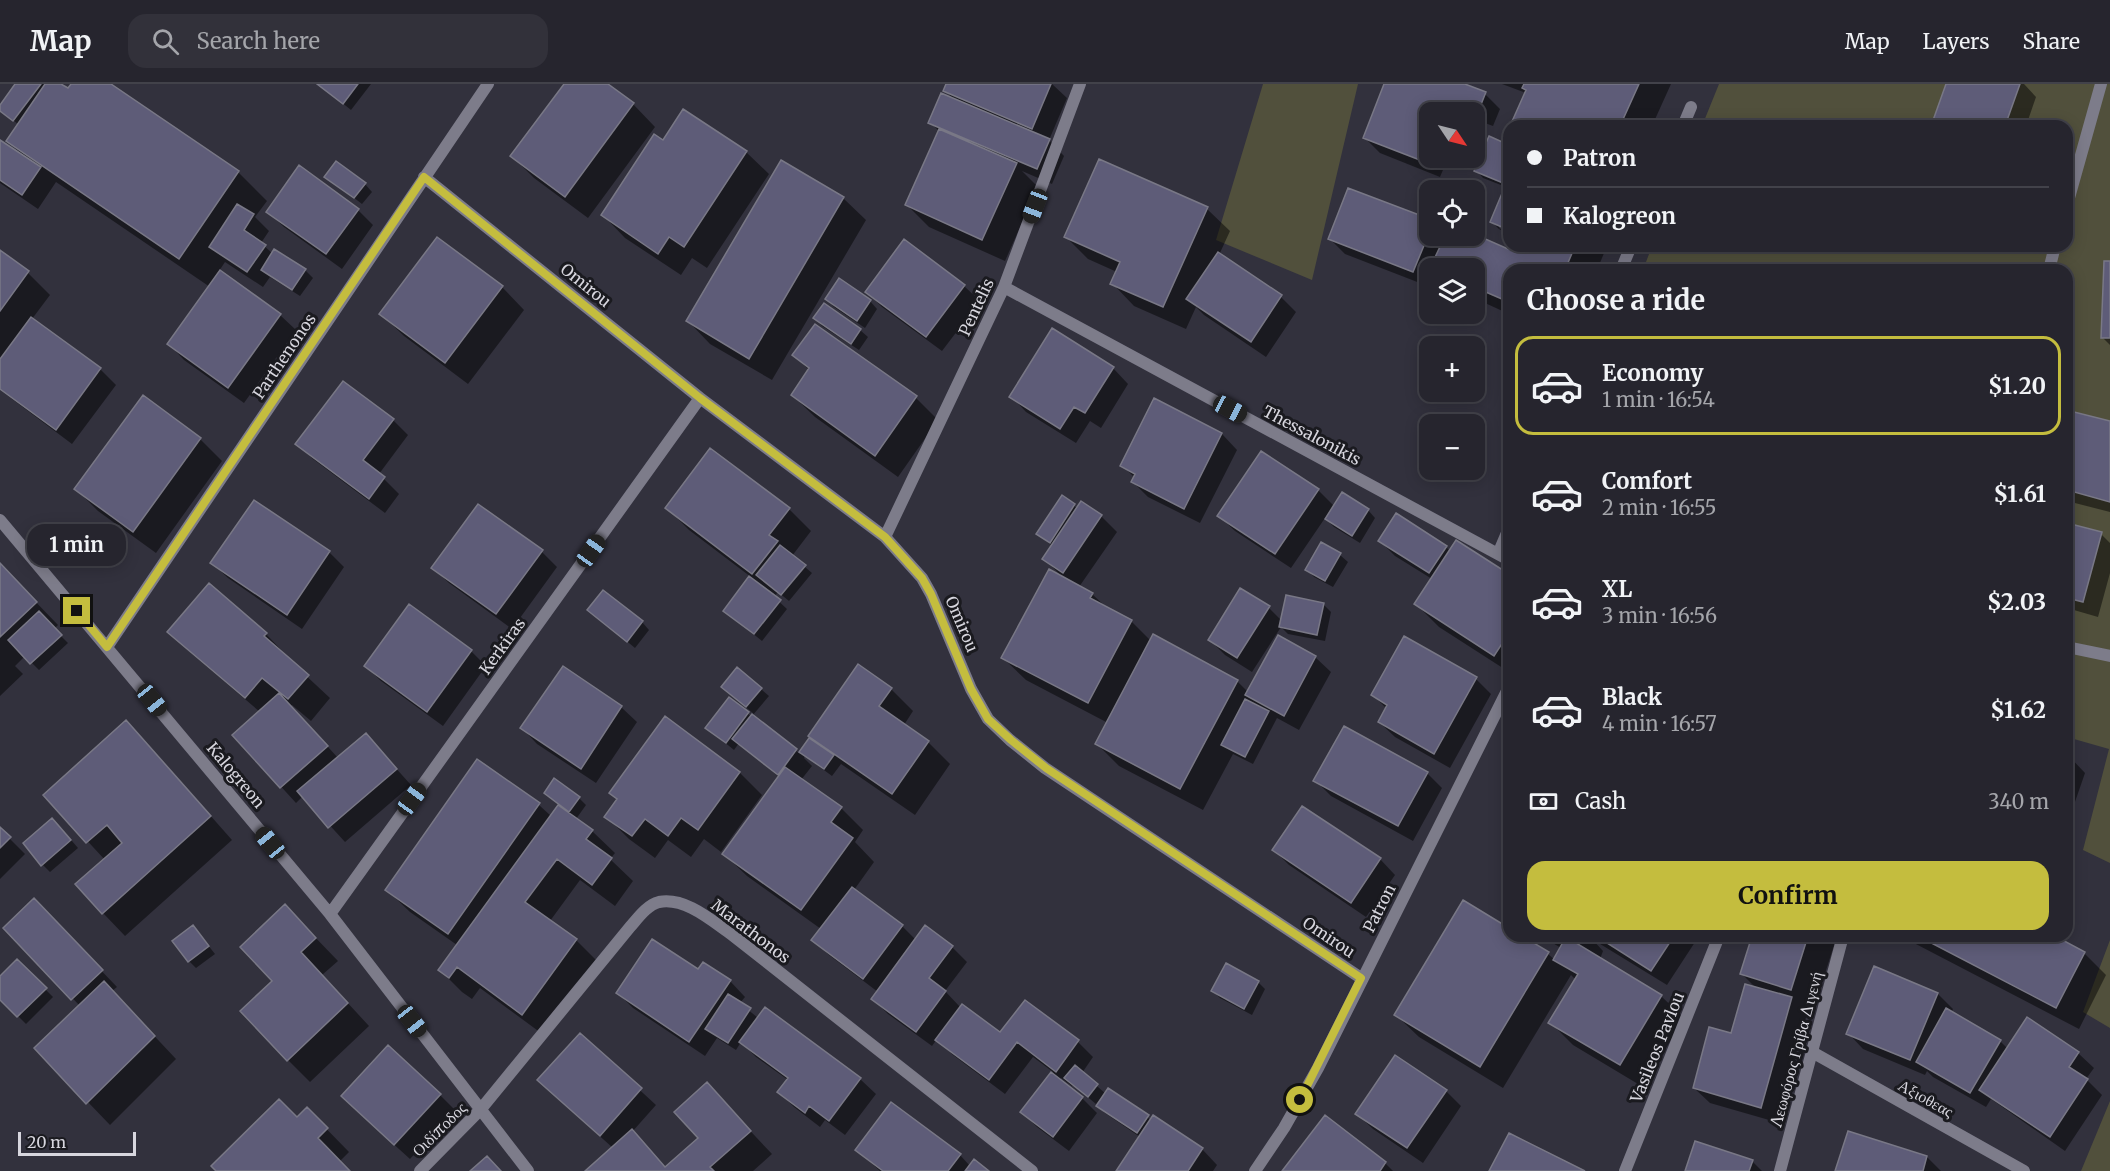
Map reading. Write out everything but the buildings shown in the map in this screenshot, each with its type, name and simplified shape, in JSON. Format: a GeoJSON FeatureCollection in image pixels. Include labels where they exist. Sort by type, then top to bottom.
{"type":"FeatureCollection","features":[{"type":"Feature","properties":{"kind":"street","name":"Parthenonos"},"geometry":{"type":"LineString","coordinates":[[107,647],[488,84]]}},
{"type":"Feature","properties":{"kind":"street","name":"Pentelis"},"geometry":{"type":"LineString","coordinates":[[885,537],[1004,287],[1080,84]]}},
{"type":"Feature","properties":{"kind":"street"},"geometry":{"type":"LineString","coordinates":[[2073,184],[2101,84]]}},
{"type":"Feature","properties":{"kind":"street"},"geometry":{"type":"LineString","coordinates":[[1686,120],[1691,107]]}},
{"type":"Feature","properties":{"kind":"street","name":"Omirou"},"geometry":{"type":"LineString","coordinates":[[424,177],[700,398],[885,537],[922,578],[971,689],[988,719],[1011,740],[1046,768],[1361,978]]}},
{"type":"Feature","properties":{"kind":"street","name":"Thessalonikis"},"geometry":{"type":"LineString","coordinates":[[1004,287],[1503,557]]}},
{"type":"Feature","properties":{"kind":"street","name":"Kerkiras"},"geometry":{"type":"LineString","coordinates":[[330,914],[700,398]]}},
{"type":"Feature","properties":{"kind":"street","name":"Kalogreon"},"geometry":{"type":"LineString","coordinates":[[0,520],[330,914],[528,1171]]}},
{"type":"Feature","properties":{"kind":"street"},"geometry":{"type":"LineString","coordinates":[[2073,648],[2110,656]]}},
{"type":"Feature","properties":{"kind":"street","name":"Patron"},"geometry":{"type":"LineString","coordinates":[[1255,1171],[1305,1092],[1503,699]]}},
{"type":"Feature","properties":{"kind":"street","name":"Marathonos"},"geometry":{"type":"LineString","coordinates":[[481,1109],[644,911],[658,902],[678,903],[695,910],[731,934],[1032,1171]]}},
{"type":"Feature","properties":{"kind":"street","name":"Vasileos Pavlou"},"geometry":{"type":"LineString","coordinates":[[1625,1171],[1717,942]]}},
{"type":"Feature","properties":{"kind":"street","name":"Λεωφόρος Γρίβα Διγενή"},"geometry":{"type":"LineString","coordinates":[[1780,1171],[1841,942]]}},
{"type":"Feature","properties":{"kind":"street","name":"Αξιοθεας"},"geometry":{"type":"LineString","coordinates":[[1812,1052],[2024,1171]]}},
{"type":"Feature","properties":{"kind":"street","name":"Οιδίποδος"},"geometry":{"type":"LineString","coordinates":[[420,1171],[481,1109]]}},
{"type":"Feature","properties":{"kind":"shaded area"},"geometry":{"type":"Polygon","coordinates":[[[1263,84],[1358,84],[1312,280],[1216,240],[1263,84]]]}},
{"type":"Feature","properties":{"kind":"shaded area"},"geometry":{"type":"Polygon","coordinates":[[[1719,84],[2110,84],[2110,863],[2083,850],[2109,749],[2073,739],[2073,264],[1645,264],[1650,252],[2073,252],[2073,120],[1704,120],[1719,84]]]}},
{"type":"Feature","properties":{"kind":"shaded area"},"geometry":{"type":"Polygon","coordinates":[[[2110,940],[2110,1028],[2083,1012],[2110,940]]]}},
{"type":"Feature","properties":{"kind":"shaded area"},"geometry":{"type":"Polygon","coordinates":[[[2110,1101],[2110,1171],[2081,1171],[2110,1101]]]}},
{"type":"Feature","properties":{"kind":"route"},"geometry":{"type":"LineString","coordinates":[[77,611],[107,647],[424,177],[700,398],[885,537],[922,578],[971,689],[988,719],[1011,740],[1046,768],[1361,978],[1300,1100]]}}]}
